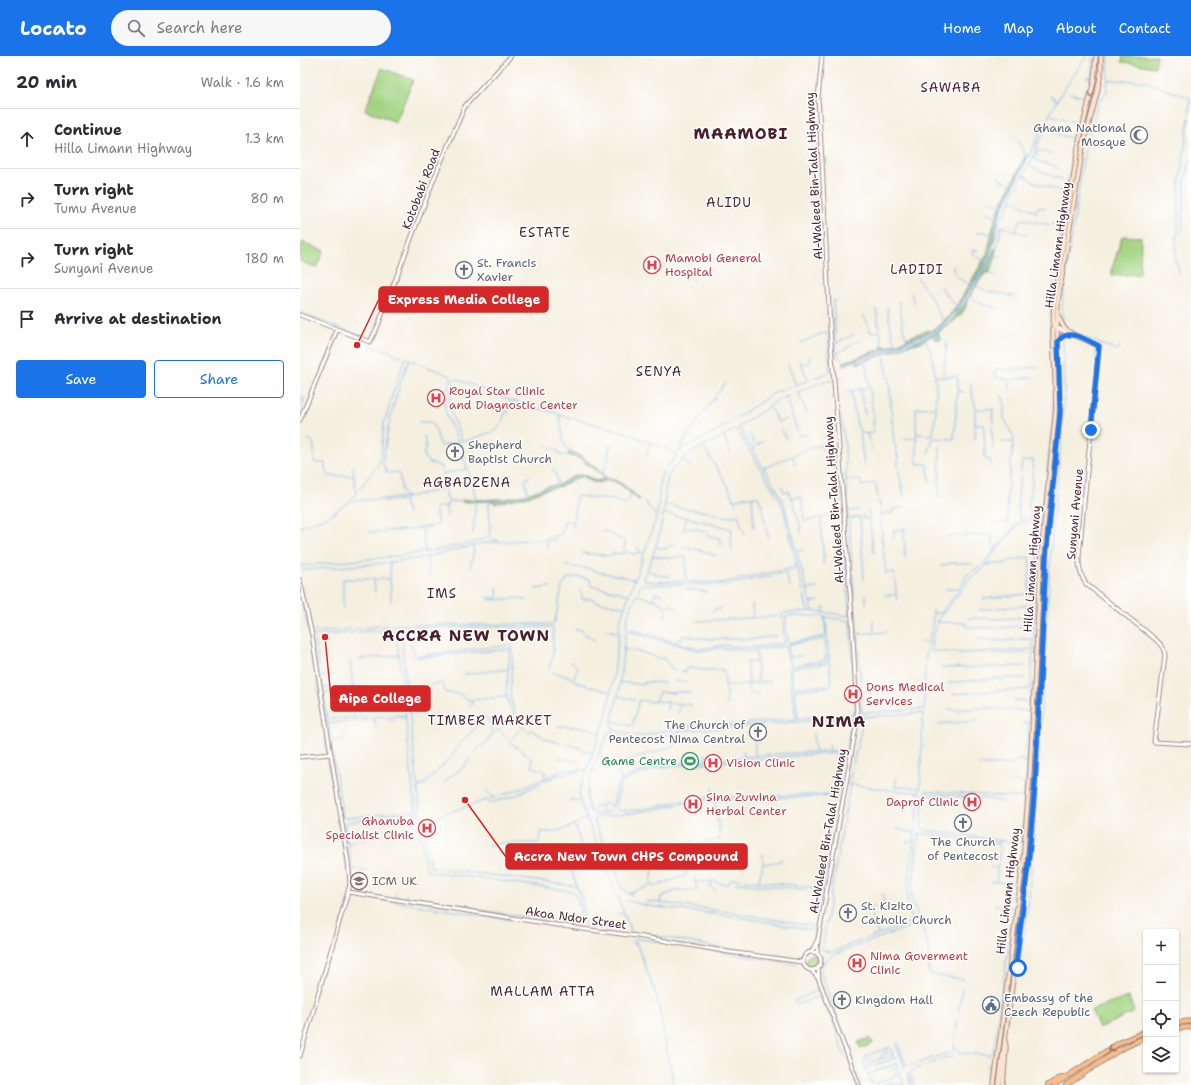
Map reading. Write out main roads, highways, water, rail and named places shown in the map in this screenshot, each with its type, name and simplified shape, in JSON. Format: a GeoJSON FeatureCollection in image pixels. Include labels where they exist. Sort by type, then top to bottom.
{"type":"FeatureCollection","features":[{"type":"Feature","properties":{"kind":"main road","name":"Hilla Limann Highway"},"geometry":{"type":"LineString","coordinates":[[994,1085],[1024,848],[1030,771],[1041,555],[1056,409],[1053,321],[1054,301],[1066,215],[1079,142],[1092,90],[1096,56]]}},
{"type":"Feature","properties":{"kind":"main road","name":"Hilla Limann Highway"},"geometry":{"type":"LineString","coordinates":[[998,1085],[1016,963],[1028,865],[1035,784],[1046,556],[1060,412],[1057,328],[1060,289],[1082,152],[1097,93],[1101,56]]}},
{"type":"Feature","properties":{"kind":"main road"},"geometry":{"type":"LineString","coordinates":[[1058,316],[1064,328],[1072,334],[1063,336],[1058,341]]}},
{"type":"Feature","properties":{"kind":"main road"},"geometry":{"type":"LineString","coordinates":[[1016,963],[1022,973]]}},
{"type":"Feature","properties":{"kind":"main road"},"geometry":{"type":"LineString","coordinates":[[1179,1023],[1191,1021]]}},
{"type":"Feature","properties":{"kind":"main road"},"geometry":{"type":"LineString","coordinates":[[1179,1028],[1191,1027]]}},
{"type":"Feature","properties":{"kind":"main road"},"geometry":{"type":"LineString","coordinates":[[1054,1085],[1119,1043],[1143,1032]]}},
{"type":"Feature","properties":{"kind":"main road"},"geometry":{"type":"LineString","coordinates":[[1068,1084],[1119,1050],[1143,1038]]}},
{"type":"Feature","properties":{"kind":"main road"},"geometry":{"type":"LineString","coordinates":[[1003,1085],[1006,1047],[1004,1039]]}},
{"type":"Feature","properties":{"kind":"main road"},"geometry":{"type":"LineString","coordinates":[[1048,1085],[1058,1079],[1066,1078]]}},
{"type":"Feature","properties":{"kind":"waterway"},"geometry":{"type":"LineString","coordinates":[[842,366],[923,337],[947,322],[960,307],[988,262],[1002,210],[1046,121],[1064,89],[1087,56]]}},
{"type":"Feature","properties":{"kind":"waterway"},"geometry":{"type":"LineString","coordinates":[[1053,379],[1050,327],[1051,298],[1072,157],[1091,86],[1093,56]]}},
{"type":"Feature","properties":{"kind":"waterway"},"geometry":{"type":"LineString","coordinates":[[1109,56],[1107,91],[1098,103],[1082,165],[1063,297],[1062,319],[1065,325],[1074,332],[1088,339],[1115,350],[1119,349],[1120,346]]}},
{"type":"Feature","properties":{"kind":"waterway"},"geometry":{"type":"LineString","coordinates":[[1086,77],[1091,77]]}},
{"type":"Feature","properties":{"kind":"waterway"},"geometry":{"type":"LineString","coordinates":[[1108,80],[1143,81],[1190,98],[1190,113]]}},
{"type":"Feature","properties":{"kind":"waterway"},"geometry":{"type":"LineString","coordinates":[[1069,93],[1088,97]]}},
{"type":"Feature","properties":{"kind":"waterway"},"geometry":{"type":"LineString","coordinates":[[1051,96],[1057,101]]}},
{"type":"Feature","properties":{"kind":"waterway"},"geometry":{"type":"LineString","coordinates":[[1051,115],[1076,122]]}},
{"type":"Feature","properties":{"kind":"waterway"},"geometry":{"type":"LineString","coordinates":[[1177,278],[1179,269],[1175,260],[1176,239],[1178,232],[1180,181],[1189,118]]}},
{"type":"Feature","properties":{"kind":"waterway"},"geometry":{"type":"LineString","coordinates":[[1002,216],[1004,217],[1009,203],[1012,200],[1011,198],[1014,191],[1018,187],[1034,156],[1037,145],[1045,132],[1047,124],[1055,124]]}},
{"type":"Feature","properties":{"kind":"waterway"},"geometry":{"type":"LineString","coordinates":[[1047,127],[1059,135],[1072,138]]}},
{"type":"Feature","properties":{"kind":"waterway"},"geometry":{"type":"LineString","coordinates":[[1012,135],[1017,139],[1027,159]]}},
{"type":"Feature","properties":{"kind":"waterway"},"geometry":{"type":"LineString","coordinates":[[1036,152],[1041,151],[1051,154]]}},
{"type":"Feature","properties":{"kind":"waterway"},"geometry":{"type":"LineString","coordinates":[[845,363],[923,334],[940,326],[952,315],[986,260],[1001,207],[1028,154]]}},
{"type":"Feature","properties":{"kind":"waterway"},"geometry":{"type":"LineString","coordinates":[[1034,155],[1039,156]]}},
{"type":"Feature","properties":{"kind":"waterway"},"geometry":{"type":"LineString","coordinates":[[1034,157],[1037,161],[1056,166],[1057,170]]}},
{"type":"Feature","properties":{"kind":"waterway"},"geometry":{"type":"LineString","coordinates":[[1182,232],[1185,181],[1191,159]]}},
{"type":"Feature","properties":{"kind":"waterway"},"geometry":{"type":"LineString","coordinates":[[1029,165],[1055,177],[1055,179]]}},
{"type":"Feature","properties":{"kind":"waterway"},"geometry":{"type":"LineString","coordinates":[[1024,175],[1037,183],[1062,191]]}},
{"type":"Feature","properties":{"kind":"waterway"},"geometry":{"type":"LineString","coordinates":[[997,176],[1012,185]]}},
{"type":"Feature","properties":{"kind":"waterway"},"geometry":{"type":"LineString","coordinates":[[1055,177],[1062,179]]}},
{"type":"Feature","properties":{"kind":"waterway"},"geometry":{"type":"LineString","coordinates":[[1013,200],[1036,212],[1038,207],[1045,208]]}},
{"type":"Feature","properties":{"kind":"waterway"},"geometry":{"type":"LineString","coordinates":[[986,201],[994,202],[1004,207]]}},
{"type":"Feature","properties":{"kind":"waterway"},"geometry":{"type":"LineString","coordinates":[[984,212],[998,216]]}},
{"type":"Feature","properties":{"kind":"waterway"},"geometry":{"type":"LineString","coordinates":[[1016,230],[1021,219],[1055,225]]}},
{"type":"Feature","properties":{"kind":"waterway"},"geometry":{"type":"LineString","coordinates":[[857,363],[923,339],[937,332],[956,318],[980,278],[989,268],[997,247],[1001,226],[1028,235]]}},
{"type":"Feature","properties":{"kind":"waterway"},"geometry":{"type":"LineString","coordinates":[[976,235],[982,231],[992,235]]}},
{"type":"Feature","properties":{"kind":"waterway"},"geometry":{"type":"LineString","coordinates":[[978,250],[973,250],[972,253],[985,262]]}},
{"type":"Feature","properties":{"kind":"waterway"},"geometry":{"type":"LineString","coordinates":[[993,256],[1002,257]]}},
{"type":"Feature","properties":{"kind":"waterway"},"geometry":{"type":"LineString","coordinates":[[955,266],[952,268],[958,278],[970,285]]}},
{"type":"Feature","properties":{"kind":"waterway"},"geometry":{"type":"LineString","coordinates":[[988,269],[990,274],[994,275]]}},
{"type":"Feature","properties":{"kind":"waterway"},"geometry":{"type":"LineString","coordinates":[[917,278],[932,299],[943,322]]}},
{"type":"Feature","properties":{"kind":"waterway"},"geometry":{"type":"LineString","coordinates":[[940,286],[958,307]]}},
{"type":"Feature","properties":{"kind":"waterway"},"geometry":{"type":"LineString","coordinates":[[976,286],[986,291],[1014,296]]}},
{"type":"Feature","properties":{"kind":"waterway"},"geometry":{"type":"LineString","coordinates":[[300,312],[333,326],[365,337],[370,335],[373,331],[389,293]]}},
{"type":"Feature","properties":{"kind":"waterway"},"geometry":{"type":"LineString","coordinates":[[911,293],[914,303]]}},
{"type":"Feature","properties":{"kind":"waterway"},"geometry":{"type":"LineString","coordinates":[[969,297],[985,305],[997,308]]}},
{"type":"Feature","properties":{"kind":"waterway"},"geometry":{"type":"LineString","coordinates":[[835,300],[833,303],[837,355],[843,361],[844,365]]}},
{"type":"Feature","properties":{"kind":"waterway"},"geometry":{"type":"LineString","coordinates":[[899,301],[904,332],[907,339]]}},
{"type":"Feature","properties":{"kind":"waterway"},"geometry":{"type":"LineString","coordinates":[[887,306],[892,335],[896,344]]}},
{"type":"Feature","properties":{"kind":"waterway"},"geometry":{"type":"LineString","coordinates":[[876,309],[884,349]]}},
{"type":"Feature","properties":{"kind":"waterway"},"geometry":{"type":"LineString","coordinates":[[863,315],[871,333],[879,331]]}},
{"type":"Feature","properties":{"kind":"waterway"},"geometry":{"type":"LineString","coordinates":[[937,332],[938,336],[942,340]]}},
{"type":"Feature","properties":{"kind":"waterway"},"geometry":{"type":"LineString","coordinates":[[801,343],[820,334],[828,333],[830,372]]}},
{"type":"Feature","properties":{"kind":"waterway"},"geometry":{"type":"LineString","coordinates":[[836,343],[855,334]]}},
{"type":"Feature","properties":{"kind":"waterway"},"geometry":{"type":"LineString","coordinates":[[928,337],[939,338]]}},
{"type":"Feature","properties":{"kind":"waterway"},"geometry":{"type":"LineString","coordinates":[[1019,963],[1028,907],[1035,822],[1052,527],[1061,445],[1064,395],[1063,337]]}},
{"type":"Feature","properties":{"kind":"waterway"},"geometry":{"type":"LineString","coordinates":[[924,338],[931,350],[936,388],[934,429],[928,453]]}},
{"type":"Feature","properties":{"kind":"waterway"},"geometry":{"type":"LineString","coordinates":[[838,353],[859,340]]}},
{"type":"Feature","properties":{"kind":"waterway"},"geometry":{"type":"LineString","coordinates":[[1084,341],[1094,346],[1096,350],[1096,357]]}},
{"type":"Feature","properties":{"kind":"waterway"},"geometry":{"type":"LineString","coordinates":[[936,377],[943,377],[947,343]]}},
{"type":"Feature","properties":{"kind":"waterway"},"geometry":{"type":"LineString","coordinates":[[371,346],[451,376],[444,401],[447,417],[457,439],[473,485],[476,500],[473,534]]}},
{"type":"Feature","properties":{"kind":"waterway"},"geometry":{"type":"LineString","coordinates":[[802,365],[811,362],[808,355]]}},
{"type":"Feature","properties":{"kind":"waterway"},"geometry":{"type":"LineString","coordinates":[[884,355],[889,380],[894,442],[898,457],[898,467],[904,496]]}},
{"type":"Feature","properties":{"kind":"waterway"},"geometry":{"type":"LineString","coordinates":[[300,527],[327,517],[349,502],[380,462],[384,424],[405,359]]}},
{"type":"Feature","properties":{"kind":"waterway"},"geometry":{"type":"LineString","coordinates":[[405,497],[402,492],[399,472],[387,473],[383,465],[386,438],[392,412],[399,386],[409,360]]}},
{"type":"Feature","properties":{"kind":"waterway"},"geometry":{"type":"LineString","coordinates":[[799,360],[808,379]]}},
{"type":"Feature","properties":{"kind":"waterway"},"geometry":{"type":"LineString","coordinates":[[864,361],[867,371],[874,421],[874,432],[867,434]]}},
{"type":"Feature","properties":{"kind":"waterway"},"geometry":{"type":"LineString","coordinates":[[788,365],[796,384]]}},
{"type":"Feature","properties":{"kind":"waterway"},"geometry":{"type":"LineString","coordinates":[[1010,390],[1008,379],[996,377],[994,374],[998,368],[1009,370],[1039,367]]}},
{"type":"Feature","properties":{"kind":"waterway"},"geometry":{"type":"LineString","coordinates":[[615,891],[580,801],[579,792],[606,717],[614,675],[620,620],[657,516],[660,478],[682,449],[711,435],[774,393],[828,373]]}},
{"type":"Feature","properties":{"kind":"waterway"},"geometry":{"type":"LineString","coordinates":[[943,377],[957,376],[958,391],[963,392]]}},
{"type":"Feature","properties":{"kind":"waterway"},"geometry":{"type":"LineString","coordinates":[[1010,380],[1033,377]]}},
{"type":"Feature","properties":{"kind":"waterway"},"geometry":{"type":"LineString","coordinates":[[454,378],[510,400],[502,422],[497,430],[462,441],[449,406],[454,378]]}},
{"type":"Feature","properties":{"kind":"waterway"},"geometry":{"type":"LineString","coordinates":[[813,612],[783,500],[739,427],[778,400],[825,381],[833,381]]}},
{"type":"Feature","properties":{"kind":"waterway"},"geometry":{"type":"LineString","coordinates":[[680,451],[687,436],[725,383]]}},
{"type":"Feature","properties":{"kind":"waterway"},"geometry":{"type":"LineString","coordinates":[[971,383],[973,399],[975,402],[975,440]]}},
{"type":"Feature","properties":{"kind":"waterway"},"geometry":{"type":"LineString","coordinates":[[954,1047],[958,1048],[959,1052],[961,1053],[990,1055],[993,1052],[996,1039],[1001,995],[1015,907],[1022,842],[1039,541],[1052,429],[1054,386]]}},
{"type":"Feature","properties":{"kind":"waterway"},"geometry":{"type":"LineString","coordinates":[[933,438],[954,439],[958,387]]}},
{"type":"Feature","properties":{"kind":"waterway"},"geometry":{"type":"LineString","coordinates":[[847,391],[868,388]]}},
{"type":"Feature","properties":{"kind":"waterway"},"geometry":{"type":"LineString","coordinates":[[860,389],[865,414]]}},
{"type":"Feature","properties":{"kind":"waterway"},"geometry":{"type":"LineString","coordinates":[[798,391],[807,414]]}},
{"type":"Feature","properties":{"kind":"waterway"},"geometry":{"type":"LineString","coordinates":[[851,391],[857,425],[861,433],[867,434],[871,450]]}},
{"type":"Feature","properties":{"kind":"waterway"},"geometry":{"type":"LineString","coordinates":[[996,547],[993,545],[991,524],[1008,522],[1007,496],[1014,438],[1004,418],[1004,400],[999,393]]}},
{"type":"Feature","properties":{"kind":"waterway"},"geometry":{"type":"LineString","coordinates":[[300,396],[305,398],[300,412]]}},
{"type":"Feature","properties":{"kind":"waterway"},"geometry":{"type":"LineString","coordinates":[[786,396],[799,436],[808,434]]}},
{"type":"Feature","properties":{"kind":"waterway"},"geometry":{"type":"LineString","coordinates":[[508,414],[513,401],[559,414],[564,443],[571,455]]}},
{"type":"Feature","properties":{"kind":"waterway"},"geometry":{"type":"LineString","coordinates":[[769,406],[777,421],[787,419]]}},
{"type":"Feature","properties":{"kind":"waterway"},"geometry":{"type":"LineString","coordinates":[[928,482],[930,481],[927,464],[917,464],[916,408],[935,407]]}},
{"type":"Feature","properties":{"kind":"waterway"},"geometry":{"type":"LineString","coordinates":[[976,409],[993,409],[993,449]]}},
{"type":"Feature","properties":{"kind":"waterway"},"geometry":{"type":"LineString","coordinates":[[560,415],[624,432],[665,448],[676,455]]}},
{"type":"Feature","properties":{"kind":"waterway"},"geometry":{"type":"LineString","coordinates":[[841,415],[845,445],[862,713],[924,709],[926,655],[932,628],[933,611]]}},
{"type":"Feature","properties":{"kind":"waterway"},"geometry":{"type":"LineString","coordinates":[[419,422],[431,422],[437,433],[440,446],[457,443]]}},
{"type":"Feature","properties":{"kind":"waterway"},"geometry":{"type":"LineString","coordinates":[[976,424],[984,425],[985,459],[990,459],[991,467]]}},
{"type":"Feature","properties":{"kind":"waterway"},"geometry":{"type":"LineString","coordinates":[[797,565],[794,567],[788,569],[721,583],[677,581],[653,582],[644,580],[643,578],[654,553],[659,535],[665,504],[667,482],[669,475],[674,468],[695,450],[736,429],[780,500],[784,511],[808,612]]}},
{"type":"Feature","properties":{"kind":"waterway"},"geometry":{"type":"LineString","coordinates":[[781,429],[786,439]]}},
{"type":"Feature","properties":{"kind":"waterway"},"geometry":{"type":"LineString","coordinates":[[860,433],[865,466]]}},
{"type":"Feature","properties":{"kind":"waterway"},"geometry":{"type":"LineString","coordinates":[[917,434],[932,435]]}},
{"type":"Feature","properties":{"kind":"waterway"},"geometry":{"type":"LineString","coordinates":[[750,435],[755,445]]}},
{"type":"Feature","properties":{"kind":"waterway"},"geometry":{"type":"LineString","coordinates":[[424,436],[426,450],[423,452],[426,459],[427,461],[440,466],[442,474],[467,469]]}},
{"type":"Feature","properties":{"kind":"waterway"},"geometry":{"type":"LineString","coordinates":[[724,437],[731,453]]}},
{"type":"Feature","properties":{"kind":"waterway"},"geometry":{"type":"LineString","coordinates":[[904,439],[916,438]]}},
{"type":"Feature","properties":{"kind":"waterway"},"geometry":{"type":"LineString","coordinates":[[307,439],[312,441],[314,447],[314,462],[325,463],[325,468],[329,476],[354,476],[356,493]]}},
{"type":"Feature","properties":{"kind":"waterway"},"geometry":{"type":"LineString","coordinates":[[752,449],[763,441]]}},
{"type":"Feature","properties":{"kind":"waterway"},"geometry":{"type":"LineString","coordinates":[[646,454],[651,442]]}},
{"type":"Feature","properties":{"kind":"waterway"},"geometry":{"type":"LineString","coordinates":[[764,468],[813,447],[829,442]]}},
{"type":"Feature","properties":{"kind":"waterway"},"geometry":{"type":"LineString","coordinates":[[1001,442],[1013,442]]}},
{"type":"Feature","properties":{"kind":"waterway"},"geometry":{"type":"LineString","coordinates":[[545,445],[559,452],[561,456],[569,454],[581,458],[606,478]]}},
{"type":"Feature","properties":{"kind":"waterway"},"geometry":{"type":"LineString","coordinates":[[602,474],[609,457],[608,454],[610,445],[612,446]]}},
{"type":"Feature","properties":{"kind":"waterway"},"geometry":{"type":"LineString","coordinates":[[820,445],[822,450]]}},
{"type":"Feature","properties":{"kind":"waterway"},"geometry":{"type":"LineString","coordinates":[[939,498],[940,447]]}},
{"type":"Feature","properties":{"kind":"waterway"},"geometry":{"type":"LineString","coordinates":[[704,448],[728,486],[736,504]]}},
{"type":"Feature","properties":{"kind":"waterway"},"geometry":{"type":"LineString","coordinates":[[793,457],[795,466]]}},
{"type":"Feature","properties":{"kind":"waterway"},"geometry":{"type":"LineString","coordinates":[[683,460],[690,466]]}},
{"type":"Feature","properties":{"kind":"waterway"},"geometry":{"type":"LineString","coordinates":[[934,613],[941,613],[960,588],[966,576],[982,565],[1021,520],[1031,519],[1031,513],[1028,509],[1032,485],[1033,460],[1022,461],[1018,502],[1021,520]]}},
{"type":"Feature","properties":{"kind":"waterway"},"geometry":{"type":"LineString","coordinates":[[353,467],[354,476]]}},
{"type":"Feature","properties":{"kind":"waterway"},"geometry":{"type":"LineString","coordinates":[[553,469],[556,474],[558,485]]}},
{"type":"Feature","properties":{"kind":"waterway"},"geometry":{"type":"LineString","coordinates":[[528,494],[525,480],[530,476]]}},
{"type":"Feature","properties":{"kind":"waterway"},"geometry":{"type":"LineString","coordinates":[[425,553],[422,531],[426,527],[438,525],[435,508],[446,506],[449,502],[485,500],[497,501],[515,498],[548,487],[564,484],[581,476],[595,482],[605,479],[612,479],[617,481],[640,499]]}},
{"type":"Feature","properties":{"kind":"waterway"},"geometry":{"type":"LineString","coordinates":[[798,569],[725,585],[643,584],[641,585],[628,615],[626,628],[700,649],[722,645],[748,648],[785,643],[782,615],[784,613],[816,611],[848,616],[849,611],[840,476]]}},
{"type":"Feature","properties":{"kind":"waterway"},"geometry":{"type":"LineString","coordinates":[[847,480],[860,480],[862,486],[875,483],[881,507],[882,540],[886,573],[894,572],[897,600]]}},
{"type":"Feature","properties":{"kind":"waterway"},"geometry":{"type":"LineString","coordinates":[[429,481],[430,491]]}},
{"type":"Feature","properties":{"kind":"waterway"},"geometry":{"type":"LineString","coordinates":[[782,486],[784,492],[789,491],[790,497],[802,497],[804,521],[830,516]]}},
{"type":"Feature","properties":{"kind":"waterway"},"geometry":{"type":"LineString","coordinates":[[353,501],[408,497],[445,489],[448,501]]}},
{"type":"Feature","properties":{"kind":"waterway"},"geometry":{"type":"LineString","coordinates":[[573,527],[576,496],[613,500],[627,504],[631,494]]}},
{"type":"Feature","properties":{"kind":"waterway"},"geometry":{"type":"LineString","coordinates":[[383,501],[404,500],[409,497]]}},
{"type":"Feature","properties":{"kind":"waterway"},"geometry":{"type":"LineString","coordinates":[[736,500],[743,497],[758,497],[762,506],[768,537]]}},
{"type":"Feature","properties":{"kind":"waterway"},"geometry":{"type":"LineString","coordinates":[[752,497],[754,527]]}},
{"type":"Feature","properties":{"kind":"waterway"},"geometry":{"type":"LineString","coordinates":[[792,497],[802,533]]}},
{"type":"Feature","properties":{"kind":"waterway"},"geometry":{"type":"LineString","coordinates":[[489,500],[490,534],[492,540],[498,540]]}},
{"type":"Feature","properties":{"kind":"waterway"},"geometry":{"type":"LineString","coordinates":[[404,501],[408,514]]}},
{"type":"Feature","properties":{"kind":"waterway"},"geometry":{"type":"LineString","coordinates":[[645,502],[656,516]]}},
{"type":"Feature","properties":{"kind":"waterway"},"geometry":{"type":"LineString","coordinates":[[666,505],[713,513],[723,517],[738,515],[745,535]]}},
{"type":"Feature","properties":{"kind":"waterway"},"geometry":{"type":"LineString","coordinates":[[446,506],[447,517]]}},
{"type":"Feature","properties":{"kind":"waterway"},"geometry":{"type":"LineString","coordinates":[[882,514],[893,513],[893,509],[905,507]]}},
{"type":"Feature","properties":{"kind":"waterway"},"geometry":{"type":"LineString","coordinates":[[849,511],[858,510]]}},
{"type":"Feature","properties":{"kind":"waterway"},"geometry":{"type":"LineString","coordinates":[[868,511],[869,518]]}},
{"type":"Feature","properties":{"kind":"waterway"},"geometry":{"type":"LineString","coordinates":[[664,514],[685,517],[732,529],[732,551]]}},
{"type":"Feature","properties":{"kind":"waterway"},"geometry":{"type":"LineString","coordinates":[[863,514],[863,519],[869,519],[874,553]]}},
{"type":"Feature","properties":{"kind":"waterway"},"geometry":{"type":"LineString","coordinates":[[850,518],[860,517],[864,579]]}},
{"type":"Feature","properties":{"kind":"waterway"},"geometry":{"type":"LineString","coordinates":[[683,531],[686,518]]}},
{"type":"Feature","properties":{"kind":"waterway"},"geometry":{"type":"LineString","coordinates":[[821,518],[824,559],[823,564]]}},
{"type":"Feature","properties":{"kind":"waterway"},"geometry":{"type":"LineString","coordinates":[[547,537],[560,535],[562,533],[564,521],[572,522]]}},
{"type":"Feature","properties":{"kind":"waterway"},"geometry":{"type":"LineString","coordinates":[[1033,649],[966,653],[931,651],[932,640],[939,618],[969,579],[982,570],[1018,525],[1029,522],[1041,523]]}},
{"type":"Feature","properties":{"kind":"waterway"},"geometry":{"type":"LineString","coordinates":[[369,532],[425,527]]}},
{"type":"Feature","properties":{"kind":"waterway"},"geometry":{"type":"LineString","coordinates":[[684,527],[707,531],[707,535],[721,539],[721,545]]}},
{"type":"Feature","properties":{"kind":"waterway"},"geometry":{"type":"LineString","coordinates":[[894,531],[906,528]]}},
{"type":"Feature","properties":{"kind":"waterway"},"geometry":{"type":"LineString","coordinates":[[904,529],[905,558]]}},
{"type":"Feature","properties":{"kind":"waterway"},"geometry":{"type":"LineString","coordinates":[[601,530],[625,541],[624,551]]}},
{"type":"Feature","properties":{"kind":"waterway"},"geometry":{"type":"LineString","coordinates":[[893,539],[894,530]]}},
{"type":"Feature","properties":{"kind":"waterway"},"geometry":{"type":"LineString","coordinates":[[300,566],[381,558],[442,549],[478,541],[490,534]]}},
{"type":"Feature","properties":{"kind":"waterway"},"geometry":{"type":"LineString","coordinates":[[946,536],[991,535]]}},
{"type":"Feature","properties":{"kind":"waterway"},"geometry":{"type":"LineString","coordinates":[[303,570],[421,558],[485,543],[527,540],[556,540]]}},
{"type":"Feature","properties":{"kind":"waterway"},"geometry":{"type":"LineString","coordinates":[[547,540],[547,549]]}},
{"type":"Feature","properties":{"kind":"waterway"},"geometry":{"type":"LineString","coordinates":[[656,547],[667,549],[670,545],[715,555]]}},
{"type":"Feature","properties":{"kind":"waterway"},"geometry":{"type":"LineString","coordinates":[[470,568],[474,550],[473,547]]}},
{"type":"Feature","properties":{"kind":"waterway"},"geometry":{"type":"LineString","coordinates":[[637,547],[643,554]]}},
{"type":"Feature","properties":{"kind":"waterway"},"geometry":{"type":"LineString","coordinates":[[798,551],[803,550]]}},
{"type":"Feature","properties":{"kind":"waterway"},"geometry":{"type":"LineString","coordinates":[[582,553],[612,556],[613,553],[623,554],[624,552],[635,554],[640,552]]}},
{"type":"Feature","properties":{"kind":"waterway"},"geometry":{"type":"LineString","coordinates":[[653,556],[669,558],[686,557],[686,580]]}},
{"type":"Feature","properties":{"kind":"waterway"},"geometry":{"type":"LineString","coordinates":[[427,557],[429,575]]}},
{"type":"Feature","properties":{"kind":"waterway"},"geometry":{"type":"LineString","coordinates":[[986,565],[1007,563],[1008,561],[1030,557],[1029,594]]}},
{"type":"Feature","properties":{"kind":"waterway"},"geometry":{"type":"LineString","coordinates":[[390,562],[390,578]]}},
{"type":"Feature","properties":{"kind":"waterway"},"geometry":{"type":"LineString","coordinates":[[940,566],[952,563],[973,564]]}},
{"type":"Feature","properties":{"kind":"waterway"},"geometry":{"type":"LineString","coordinates":[[566,566],[591,569],[598,572],[635,580]]}},
{"type":"Feature","properties":{"kind":"waterway"},"geometry":{"type":"LineString","coordinates":[[647,570],[661,576],[671,576]]}},
{"type":"Feature","properties":{"kind":"waterway"},"geometry":{"type":"LineString","coordinates":[[785,572],[790,587]]}},
{"type":"Feature","properties":{"kind":"waterway"},"geometry":{"type":"LineString","coordinates":[[314,632],[395,625],[553,624],[555,621],[562,587],[568,578],[580,577],[590,579],[591,586],[629,595]]}},
{"type":"Feature","properties":{"kind":"waterway"},"geometry":{"type":"LineString","coordinates":[[343,608],[343,579],[390,579],[391,601]]}},
{"type":"Feature","properties":{"kind":"waterway"},"geometry":{"type":"LineString","coordinates":[[374,579],[375,592]]}},
{"type":"Feature","properties":{"kind":"waterway"},"geometry":{"type":"LineString","coordinates":[[487,598],[498,598],[497,587]]}},
{"type":"Feature","properties":{"kind":"waterway"},"geometry":{"type":"LineString","coordinates":[[300,588],[310,637],[326,741],[326,750]]}},
{"type":"Feature","properties":{"kind":"waterway"},"geometry":{"type":"LineString","coordinates":[[535,589],[551,588]]}},
{"type":"Feature","properties":{"kind":"waterway"},"geometry":{"type":"LineString","coordinates":[[581,588],[582,599],[592,599],[594,601],[625,607]]}},
{"type":"Feature","properties":{"kind":"waterway"},"geometry":{"type":"LineString","coordinates":[[807,589],[818,588]]}},
{"type":"Feature","properties":{"kind":"waterway"},"geometry":{"type":"LineString","coordinates":[[946,589],[959,588]]}},
{"type":"Feature","properties":{"kind":"waterway"},"geometry":{"type":"LineString","coordinates":[[686,589],[707,592]]}},
{"type":"Feature","properties":{"kind":"waterway"},"geometry":{"type":"LineString","coordinates":[[653,600],[655,593],[663,595]]}},
{"type":"Feature","properties":{"kind":"waterway"},"geometry":{"type":"LineString","coordinates":[[983,599],[1036,593]]}},
{"type":"Feature","properties":{"kind":"waterway"},"geometry":{"type":"LineString","coordinates":[[638,595],[660,602],[666,606],[666,617]]}},
{"type":"Feature","properties":{"kind":"waterway"},"geometry":{"type":"LineString","coordinates":[[866,595],[866,603]]}},
{"type":"Feature","properties":{"kind":"waterway"},"geometry":{"type":"LineString","coordinates":[[885,595],[895,595]]}},
{"type":"Feature","properties":{"kind":"waterway"},"geometry":{"type":"LineString","coordinates":[[490,600],[522,598],[527,601]]}},
{"type":"Feature","properties":{"kind":"waterway"},"geometry":{"type":"LineString","coordinates":[[810,603],[819,601]]}},
{"type":"Feature","properties":{"kind":"waterway"},"geometry":{"type":"LineString","coordinates":[[697,621],[751,618],[753,615],[752,604]]}},
{"type":"Feature","properties":{"kind":"waterway"},"geometry":{"type":"LineString","coordinates":[[979,610],[1029,605]]}},
{"type":"Feature","properties":{"kind":"waterway"},"geometry":{"type":"LineString","coordinates":[[668,606],[674,606],[677,609]]}},
{"type":"Feature","properties":{"kind":"waterway"},"geometry":{"type":"LineString","coordinates":[[711,611],[722,607]]}},
{"type":"Feature","properties":{"kind":"waterway"},"geometry":{"type":"LineString","coordinates":[[824,613],[823,608],[826,607]]}},
{"type":"Feature","properties":{"kind":"waterway"},"geometry":{"type":"LineString","coordinates":[[752,618],[777,616]]}},
{"type":"Feature","properties":{"kind":"waterway"},"geometry":{"type":"LineString","coordinates":[[787,616],[824,616],[826,636],[789,643],[786,630],[787,616]]}},
{"type":"Feature","properties":{"kind":"waterway"},"geometry":{"type":"LineString","coordinates":[[826,617],[850,621],[855,702],[853,714],[798,718],[795,690],[829,687],[831,685],[826,617]]}},
{"type":"Feature","properties":{"kind":"waterway"},"geometry":{"type":"LineString","coordinates":[[969,618],[996,619],[1035,617]]}},
{"type":"Feature","properties":{"kind":"waterway"},"geometry":{"type":"LineString","coordinates":[[873,620],[874,630]]}},
{"type":"Feature","properties":{"kind":"waterway"},"geometry":{"type":"LineString","coordinates":[[938,622],[966,623],[967,627],[998,628],[1024,626],[1034,629]]}},
{"type":"Feature","properties":{"kind":"waterway"},"geometry":{"type":"LineString","coordinates":[[549,670],[553,654],[552,627],[425,627],[401,630],[421,818],[423,820],[428,819],[526,787],[563,770],[586,770]]}},
{"type":"Feature","properties":{"kind":"waterway"},"geometry":{"type":"LineString","coordinates":[[575,629],[582,630],[595,641]]}},
{"type":"Feature","properties":{"kind":"waterway"},"geometry":{"type":"LineString","coordinates":[[322,688],[404,686],[395,630]]}},
{"type":"Feature","properties":{"kind":"waterway"},"geometry":{"type":"LineString","coordinates":[[319,667],[314,636],[401,630]]}},
{"type":"Feature","properties":{"kind":"waterway"},"geometry":{"type":"LineString","coordinates":[[606,630],[617,632]]}},
{"type":"Feature","properties":{"kind":"waterway"},"geometry":{"type":"LineString","coordinates":[[628,631],[700,651],[719,648],[749,651],[786,646],[796,719],[728,725],[686,726],[642,736],[631,735],[613,729],[611,724],[619,691],[625,635],[628,631]]}},
{"type":"Feature","properties":{"kind":"waterway"},"geometry":{"type":"LineString","coordinates":[[859,634],[887,632]]}},
{"type":"Feature","properties":{"kind":"waterway"},"geometry":{"type":"LineString","coordinates":[[676,641],[678,639],[682,639],[683,635],[706,639],[754,639],[776,636]]}},
{"type":"Feature","properties":{"kind":"waterway"},"geometry":{"type":"LineString","coordinates":[[825,639],[826,660],[791,666],[788,645],[825,639]]}},
{"type":"Feature","properties":{"kind":"waterway"},"geometry":{"type":"LineString","coordinates":[[976,639],[1005,641],[1034,639]]}},
{"type":"Feature","properties":{"kind":"waterway"},"geometry":{"type":"LineString","coordinates":[[920,642],[928,642]]}},
{"type":"Feature","properties":{"kind":"waterway"},"geometry":{"type":"LineString","coordinates":[[411,644],[415,652],[414,655],[418,656],[510,645],[512,646],[510,696],[519,725],[529,732],[531,730],[548,740],[577,747],[592,753]]}},
{"type":"Feature","properties":{"kind":"waterway"},"geometry":{"type":"LineString","coordinates":[[415,658],[510,649],[506,695],[515,721]]}},
{"type":"Feature","properties":{"kind":"waterway"},"geometry":{"type":"LineString","coordinates":[[624,649],[648,654],[658,659],[664,658],[672,669],[686,672],[686,669],[688,668],[724,670],[727,705]]}},
{"type":"Feature","properties":{"kind":"waterway"},"geometry":{"type":"LineString","coordinates":[[756,651],[758,681]]}},
{"type":"Feature","properties":{"kind":"waterway"},"geometry":{"type":"LineString","coordinates":[[993,654],[1028,653]]}},
{"type":"Feature","properties":{"kind":"waterway"},"geometry":{"type":"LineString","coordinates":[[360,659],[399,655]]}},
{"type":"Feature","properties":{"kind":"waterway"},"geometry":{"type":"LineString","coordinates":[[790,657],[801,656]]}},
{"type":"Feature","properties":{"kind":"waterway"},"geometry":{"type":"LineString","coordinates":[[350,661],[353,687]]}},
{"type":"Feature","properties":{"kind":"waterway"},"geometry":{"type":"LineString","coordinates":[[571,662],[578,667],[574,678]]}},
{"type":"Feature","properties":{"kind":"waterway"},"geometry":{"type":"LineString","coordinates":[[749,683],[747,662],[755,662]]}},
{"type":"Feature","properties":{"kind":"waterway"},"geometry":{"type":"LineString","coordinates":[[827,663],[791,668],[794,687],[828,685]]}},
{"type":"Feature","properties":{"kind":"waterway"},"geometry":{"type":"LineString","coordinates":[[941,668],[1024,666]]}},
{"type":"Feature","properties":{"kind":"waterway"},"geometry":{"type":"LineString","coordinates":[[465,674],[508,669]]}},
{"type":"Feature","properties":{"kind":"waterway"},"geometry":{"type":"LineString","coordinates":[[552,672],[570,677],[580,684],[610,692]]}},
{"type":"Feature","properties":{"kind":"waterway"},"geometry":{"type":"LineString","coordinates":[[320,677],[333,675]]}},
{"type":"Feature","properties":{"kind":"waterway"},"geometry":{"type":"LineString","coordinates":[[948,683],[997,678],[1025,678]]}},
{"type":"Feature","properties":{"kind":"waterway"},"geometry":{"type":"LineString","coordinates":[[675,681],[686,682]]}},
{"type":"Feature","properties":{"kind":"waterway"},"geometry":{"type":"LineString","coordinates":[[725,687],[770,681]]}},
{"type":"Feature","properties":{"kind":"waterway"},"geometry":{"type":"LineString","coordinates":[[620,682],[644,685],[644,682],[664,683]]}},
{"type":"Feature","properties":{"kind":"waterway"},"geometry":{"type":"LineString","coordinates":[[424,687],[439,683],[443,684],[445,693],[457,694],[468,700],[506,697]]}},
{"type":"Feature","properties":{"kind":"waterway"},"geometry":{"type":"LineString","coordinates":[[748,684],[750,694],[758,694]]}},
{"type":"Feature","properties":{"kind":"waterway"},"geometry":{"type":"LineString","coordinates":[[322,688],[343,818],[415,811]]}},
{"type":"Feature","properties":{"kind":"waterway"},"geometry":{"type":"LineString","coordinates":[[953,694],[1030,689]]}},
{"type":"Feature","properties":{"kind":"waterway"},"geometry":{"type":"LineString","coordinates":[[323,693],[345,690],[404,690],[412,784],[424,861],[427,871],[571,891],[575,894],[579,901],[580,925],[399,898]]}},
{"type":"Feature","properties":{"kind":"waterway"},"geometry":{"type":"LineString","coordinates":[[655,701],[659,692],[690,692]]}},
{"type":"Feature","properties":{"kind":"waterway"},"geometry":{"type":"LineString","coordinates":[[618,696],[635,700]]}},
{"type":"Feature","properties":{"kind":"waterway"},"geometry":{"type":"LineString","coordinates":[[612,721],[632,726],[639,700],[692,705]]}},
{"type":"Feature","properties":{"kind":"waterway"},"geometry":{"type":"LineString","coordinates":[[1014,700],[1029,701]]}},
{"type":"Feature","properties":{"kind":"waterway"},"geometry":{"type":"LineString","coordinates":[[468,708],[472,704],[472,701]]}},
{"type":"Feature","properties":{"kind":"waterway"},"geometry":{"type":"LineString","coordinates":[[667,710],[668,703]]}},
{"type":"Feature","properties":{"kind":"waterway"},"geometry":{"type":"LineString","coordinates":[[678,715],[680,704]]}},
{"type":"Feature","properties":{"kind":"waterway"},"geometry":{"type":"LineString","coordinates":[[962,708],[1029,711]]}},
{"type":"Feature","properties":{"kind":"waterway"},"geometry":{"type":"LineString","coordinates":[[948,709],[963,709]]}},
{"type":"Feature","properties":{"kind":"waterway"},"geometry":{"type":"LineString","coordinates":[[850,781],[861,731],[862,717],[923,713],[920,790],[907,897],[911,920],[907,924],[831,952],[822,950],[850,784]]}},
{"type":"Feature","properties":{"kind":"waterway"},"geometry":{"type":"LineString","coordinates":[[482,714],[491,724],[491,732]]}},
{"type":"Feature","properties":{"kind":"waterway"},"geometry":{"type":"LineString","coordinates":[[328,719],[406,715]]}},
{"type":"Feature","properties":{"kind":"waterway"},"geometry":{"type":"LineString","coordinates":[[328,724],[406,718]]}},
{"type":"Feature","properties":{"kind":"waterway"},"geometry":{"type":"LineString","coordinates":[[418,787],[424,785],[485,718]]}},
{"type":"Feature","properties":{"kind":"waterway"},"geometry":{"type":"LineString","coordinates":[[846,718],[852,718],[847,750],[775,754],[662,765],[648,768],[620,781],[616,788],[610,812],[593,814],[588,806],[588,786],[591,774],[608,733],[610,732],[632,740],[644,740],[662,737],[684,730],[846,718]]}},
{"type":"Feature","properties":{"kind":"waterway"},"geometry":{"type":"LineString","coordinates":[[375,721],[376,728]]}},
{"type":"Feature","properties":{"kind":"waterway"},"geometry":{"type":"LineString","coordinates":[[937,724],[978,721]]}},
{"type":"Feature","properties":{"kind":"waterway"},"geometry":{"type":"LineString","coordinates":[[1022,723],[1029,723]]}},
{"type":"Feature","properties":{"kind":"waterway"},"geometry":{"type":"LineString","coordinates":[[558,726],[590,728],[599,734]]}},
{"type":"Feature","properties":{"kind":"waterway"},"geometry":{"type":"LineString","coordinates":[[510,741],[520,729]]}},
{"type":"Feature","properties":{"kind":"waterway"},"geometry":{"type":"LineString","coordinates":[[444,783],[452,775],[462,769],[496,730],[499,730],[514,745],[532,759],[532,767],[545,771],[545,777]]}},
{"type":"Feature","properties":{"kind":"waterway"},"geometry":{"type":"LineString","coordinates":[[813,734],[815,751]]}},
{"type":"Feature","properties":{"kind":"waterway"},"geometry":{"type":"LineString","coordinates":[[332,742],[345,738]]}},
{"type":"Feature","properties":{"kind":"waterway"},"geometry":{"type":"LineString","coordinates":[[755,741],[755,754]]}},
{"type":"Feature","properties":{"kind":"waterway"},"geometry":{"type":"LineString","coordinates":[[829,744],[830,750]]}},
{"type":"Feature","properties":{"kind":"waterway"},"geometry":{"type":"LineString","coordinates":[[594,770],[676,745]]}},
{"type":"Feature","properties":{"kind":"waterway"},"geometry":{"type":"LineString","coordinates":[[743,751],[744,756]]}},
{"type":"Feature","properties":{"kind":"waterway"},"geometry":{"type":"LineString","coordinates":[[849,753],[841,794],[712,797],[682,801],[638,810],[619,811],[616,807],[621,783],[640,774],[662,767],[817,754],[849,753]]}},
{"type":"Feature","properties":{"kind":"waterway"},"geometry":{"type":"LineString","coordinates":[[706,754],[706,759]]}},
{"type":"Feature","properties":{"kind":"waterway"},"geometry":{"type":"LineString","coordinates":[[327,757],[332,783]]}},
{"type":"Feature","properties":{"kind":"waterway"},"geometry":{"type":"LineString","coordinates":[[559,758],[577,761]]}},
{"type":"Feature","properties":{"kind":"waterway"},"geometry":{"type":"LineString","coordinates":[[979,765],[1011,765],[1017,760],[1027,761]]}},
{"type":"Feature","properties":{"kind":"waterway"},"geometry":{"type":"LineString","coordinates":[[488,803],[518,794],[555,776],[571,772],[580,772]]}},
{"type":"Feature","properties":{"kind":"waterway"},"geometry":{"type":"LineString","coordinates":[[618,772],[622,780]]}},
{"type":"Feature","properties":{"kind":"waterway"},"geometry":{"type":"LineString","coordinates":[[896,777],[896,784],[894,787],[920,788]]}},
{"type":"Feature","properties":{"kind":"waterway"},"geometry":{"type":"LineString","coordinates":[[1012,781],[1025,783]]}},
{"type":"Feature","properties":{"kind":"waterway"},"geometry":{"type":"LineString","coordinates":[[847,784],[898,791],[920,792]]}},
{"type":"Feature","properties":{"kind":"waterway"},"geometry":{"type":"LineString","coordinates":[[332,787],[347,870]]}},
{"type":"Feature","properties":{"kind":"waterway"},"geometry":{"type":"LineString","coordinates":[[712,788],[714,796]]}},
{"type":"Feature","properties":{"kind":"waterway"},"geometry":{"type":"LineString","coordinates":[[486,790],[493,797]]}},
{"type":"Feature","properties":{"kind":"waterway"},"geometry":{"type":"LineString","coordinates":[[925,791],[1025,798]]}},
{"type":"Feature","properties":{"kind":"waterway"},"geometry":{"type":"LineString","coordinates":[[1004,802],[989,799],[924,794],[921,826],[924,830],[1003,841],[1021,842]]}},
{"type":"Feature","properties":{"kind":"waterway"},"geometry":{"type":"LineString","coordinates":[[633,896],[622,888],[594,821],[596,817],[634,813],[710,800],[837,796]]}},
{"type":"Feature","properties":{"kind":"waterway"},"geometry":{"type":"LineString","coordinates":[[646,901],[736,913],[817,927],[840,797]]}},
{"type":"Feature","properties":{"kind":"waterway"},"geometry":{"type":"LineString","coordinates":[[975,799],[975,804]]}},
{"type":"Feature","properties":{"kind":"waterway"},"geometry":{"type":"LineString","coordinates":[[570,800],[580,801]]}},
{"type":"Feature","properties":{"kind":"waterway"},"geometry":{"type":"LineString","coordinates":[[652,885],[651,880],[653,866],[663,858],[681,854],[689,848],[706,842],[721,839],[714,800]]}},
{"type":"Feature","properties":{"kind":"waterway"},"geometry":{"type":"LineString","coordinates":[[593,808],[606,803],[611,806]]}},
{"type":"Feature","properties":{"kind":"waterway"},"geometry":{"type":"LineString","coordinates":[[601,806],[603,811]]}},
{"type":"Feature","properties":{"kind":"waterway"},"geometry":{"type":"LineString","coordinates":[[354,891],[352,889],[352,869],[344,823],[365,819],[416,815]]}},
{"type":"Feature","properties":{"kind":"waterway"},"geometry":{"type":"LineString","coordinates":[[488,845],[502,843],[538,843],[540,841],[541,832],[554,832],[565,829],[586,818]]}},
{"type":"Feature","properties":{"kind":"waterway"},"geometry":{"type":"LineString","coordinates":[[423,826],[430,867],[574,886],[577,888]]}},
{"type":"Feature","properties":{"kind":"waterway"},"geometry":{"type":"LineString","coordinates":[[575,826],[586,862]]}},
{"type":"Feature","properties":{"kind":"waterway"},"geometry":{"type":"LineString","coordinates":[[896,829],[914,833]]}},
{"type":"Feature","properties":{"kind":"waterway"},"geometry":{"type":"LineString","coordinates":[[963,979],[933,975],[929,973],[929,948],[911,897],[919,833],[994,843],[1003,841]]}},
{"type":"Feature","properties":{"kind":"waterway"},"geometry":{"type":"LineString","coordinates":[[691,839],[693,846]]}},
{"type":"Feature","properties":{"kind":"waterway"},"geometry":{"type":"LineString","coordinates":[[348,843],[366,840]]}},
{"type":"Feature","properties":{"kind":"waterway"},"geometry":{"type":"LineString","coordinates":[[906,842],[913,842]]}},
{"type":"Feature","properties":{"kind":"waterway"},"geometry":{"type":"LineString","coordinates":[[994,843],[1000,848],[996,882]]}},
{"type":"Feature","properties":{"kind":"waterway"},"geometry":{"type":"LineString","coordinates":[[616,873],[619,873],[619,865],[622,864],[622,858],[634,853],[634,846]]}},
{"type":"Feature","properties":{"kind":"waterway"},"geometry":{"type":"LineString","coordinates":[[716,860],[714,855],[739,848],[739,852]]}},
{"type":"Feature","properties":{"kind":"waterway"},"geometry":{"type":"LineString","coordinates":[[626,850],[627,855]]}},
{"type":"Feature","properties":{"kind":"waterway"},"geometry":{"type":"LineString","coordinates":[[759,881],[763,864],[763,854]]}},
{"type":"Feature","properties":{"kind":"waterway"},"geometry":{"type":"LineString","coordinates":[[764,864],[781,861],[781,859]]}},
{"type":"Feature","properties":{"kind":"waterway"},"geometry":{"type":"LineString","coordinates":[[629,893],[652,885],[653,887],[684,876],[686,875],[686,870],[688,867],[710,862]]}},
{"type":"Feature","properties":{"kind":"waterway"},"geometry":{"type":"LineString","coordinates":[[570,866],[581,896],[585,926],[621,930]]}},
{"type":"Feature","properties":{"kind":"waterway"},"geometry":{"type":"LineString","coordinates":[[991,867],[996,868]]}},
{"type":"Feature","properties":{"kind":"waterway"},"geometry":{"type":"LineString","coordinates":[[353,869],[366,870]]}},
{"type":"Feature","properties":{"kind":"waterway"},"geometry":{"type":"LineString","coordinates":[[660,904],[661,897],[677,890],[697,891],[695,878]]}},
{"type":"Feature","properties":{"kind":"waterway"},"geometry":{"type":"LineString","coordinates":[[696,882],[715,881],[721,884],[729,884],[730,880],[733,879],[823,888]]}},
{"type":"Feature","properties":{"kind":"waterway"},"geometry":{"type":"LineString","coordinates":[[711,882],[711,886],[716,890]]}},
{"type":"Feature","properties":{"kind":"waterway"},"geometry":{"type":"LineString","coordinates":[[991,882],[1017,883]]}},
{"type":"Feature","properties":{"kind":"waterway"},"geometry":{"type":"LineString","coordinates":[[736,883],[824,891]]}},
{"type":"Feature","properties":{"kind":"waterway"},"geometry":{"type":"LineString","coordinates":[[396,893],[396,898]]}},
{"type":"Feature","properties":{"kind":"waterway"},"geometry":{"type":"LineString","coordinates":[[406,894],[407,899]]}},
{"type":"Feature","properties":{"kind":"waterway"},"geometry":{"type":"LineString","coordinates":[[878,934],[869,909],[884,903],[882,894]]}},
{"type":"Feature","properties":{"kind":"waterway"},"geometry":{"type":"LineString","coordinates":[[342,926],[350,897],[352,895],[512,920]]}},
{"type":"Feature","properties":{"kind":"waterway"},"geometry":{"type":"LineString","coordinates":[[617,896],[632,934]]}},
{"type":"Feature","properties":{"kind":"waterway"},"geometry":{"type":"LineString","coordinates":[[1004,897],[1015,897]]}},
{"type":"Feature","properties":{"kind":"waterway"},"geometry":{"type":"LineString","coordinates":[[628,901],[649,906],[739,917],[817,931],[812,947],[804,951],[800,957],[796,959],[727,949],[646,934]]}},
{"type":"Feature","properties":{"kind":"waterway"},"geometry":{"type":"LineString","coordinates":[[994,905],[1015,907]]}},
{"type":"Feature","properties":{"kind":"waterway"},"geometry":{"type":"LineString","coordinates":[[618,914],[624,913]]}},
{"type":"Feature","properties":{"kind":"waterway"},"geometry":{"type":"LineString","coordinates":[[517,920],[527,922]]}},
{"type":"Feature","properties":{"kind":"waterway"},"geometry":{"type":"LineString","coordinates":[[835,954],[909,927]]}},
{"type":"Feature","properties":{"kind":"waterway"},"geometry":{"type":"LineString","coordinates":[[1007,928],[1012,928]]}},
{"type":"Feature","properties":{"kind":"waterway"},"geometry":{"type":"LineString","coordinates":[[601,933],[613,935]]}},
{"type":"Feature","properties":{"kind":"waterway"},"geometry":{"type":"LineString","coordinates":[[634,937],[657,997],[674,1085]]}},
{"type":"Feature","properties":{"kind":"waterway"},"geometry":{"type":"LineString","coordinates":[[634,938],[797,964]]}},
{"type":"Feature","properties":{"kind":"waterway"},"geometry":{"type":"LineString","coordinates":[[630,941],[636,945]]}},
{"type":"Feature","properties":{"kind":"waterway"},"geometry":{"type":"LineString","coordinates":[[833,955],[824,963],[821,968],[821,974],[851,1054]]}},
{"type":"Feature","properties":{"kind":"waterway"},"geometry":{"type":"LineString","coordinates":[[794,1001],[821,989]]}},
{"type":"Feature","properties":{"kind":"waterway"},"geometry":{"type":"LineString","coordinates":[[953,1052],[962,989]]}},
{"type":"Feature","properties":{"kind":"waterway"},"geometry":{"type":"LineString","coordinates":[[795,1005],[823,996],[845,1056]]}},
{"type":"Feature","properties":{"kind":"waterway"},"geometry":{"type":"LineString","coordinates":[[897,1042],[906,1065],[910,1066],[953,1052]]}},
{"type":"Feature","properties":{"kind":"waterway"},"geometry":{"type":"LineString","coordinates":[[896,1045],[905,1068]]}},
{"type":"Feature","properties":{"kind":"waterway"},"geometry":{"type":"LineString","coordinates":[[872,1085],[864,1063],[866,1056],[890,1047],[895,1060]]}},
{"type":"Feature","properties":{"kind":"waterway"},"geometry":{"type":"LineString","coordinates":[[865,1065],[880,1059],[883,1054],[888,1052],[886,1049]]}},
{"type":"Feature","properties":{"kind":"waterway"},"geometry":{"type":"LineString","coordinates":[[880,1059],[892,1055]]}},
{"type":"Feature","properties":{"kind":"waterway"},"geometry":{"type":"LineString","coordinates":[[914,1085],[910,1074],[913,1070],[944,1058],[954,1057]]}},
{"type":"Feature","properties":{"kind":"waterway"},"geometry":{"type":"LineString","coordinates":[[865,1060],[872,1058]]}},
{"type":"Feature","properties":{"kind":"waterway"},"geometry":{"type":"LineString","coordinates":[[867,1068],[894,1058]]}},
{"type":"Feature","properties":{"kind":"waterway"},"geometry":{"type":"LineString","coordinates":[[853,1061],[862,1085]]}},
{"type":"Feature","properties":{"kind":"waterway"},"geometry":{"type":"LineString","coordinates":[[896,1063],[904,1085]]}},
{"type":"Feature","properties":{"kind":"waterway"},"geometry":{"type":"LineString","coordinates":[[869,1074],[897,1064]]}},
{"type":"Feature","properties":{"kind":"waterway"},"geometry":{"type":"LineString","coordinates":[[986,1085],[989,1064]]}},
{"type":"Feature","properties":{"kind":"waterway"},"geometry":{"type":"LineString","coordinates":[[891,1070],[897,1068]]}},
{"type":"Feature","properties":{"kind":"waterway"},"geometry":{"type":"LineString","coordinates":[[876,1085],[876,1083],[897,1076],[896,1072],[894,1073]]}},
{"type":"Feature","properties":{"kind":"waterway"},"geometry":{"type":"LineString","coordinates":[[907,1073],[911,1085]]}},
{"type":"Feature","properties":{"kind":"waterway"},"geometry":{"type":"LineString","coordinates":[[883,1085],[893,1082],[894,1085]]}},
{"type":"Feature","properties":{"kind":"waterway"},"geometry":{"type":"LineString","coordinates":[[895,1085],[903,1085]]}},
{"type":"Feature","properties":{"kind":"place","name":"Ghana National Mosque"},"geometry":{"type":"Point","coordinates":[1139,135]}},
{"type":"Feature","properties":{"kind":"place","name":"Mamobi General Hospital"},"geometry":{"type":"Point","coordinates":[652,265]}},
{"type":"Feature","properties":{"kind":"place","name":"St. Francis Xavier"},"geometry":{"type":"Point","coordinates":[464,270]}},
{"type":"Feature","properties":{"kind":"place","name":"Express Media College"},"geometry":{"type":"Point","coordinates":[357,345]}},
{"type":"Feature","properties":{"kind":"place","name":"Royal Star Clinic and Diagnostic Center"},"geometry":{"type":"Point","coordinates":[436,398]}},
{"type":"Feature","properties":{"kind":"place","name":"Shepherd Baptist Church"},"geometry":{"type":"Point","coordinates":[455,452]}},
{"type":"Feature","properties":{"kind":"place","name":"Aipe College"},"geometry":{"type":"Point","coordinates":[325,637]}},
{"type":"Feature","properties":{"kind":"place","name":"Dons Medical Services"},"geometry":{"type":"Point","coordinates":[853,694]}},
{"type":"Feature","properties":{"kind":"place","name":"The Church of Pentecost Nima Central"},"geometry":{"type":"Point","coordinates":[758,732]}},
{"type":"Feature","properties":{"kind":"place","name":"Game Centre"},"geometry":{"type":"Point","coordinates":[690,761]}},
{"type":"Feature","properties":{"kind":"place","name":"Vision Clinic"},"geometry":{"type":"Point","coordinates":[713,763]}},
{"type":"Feature","properties":{"kind":"place","name":"Accra New Town CHPS Compound"},"geometry":{"type":"Point","coordinates":[465,800]}},
{"type":"Feature","properties":{"kind":"place","name":"Daprof Clinic"},"geometry":{"type":"Point","coordinates":[972,802]}},
{"type":"Feature","properties":{"kind":"place","name":"Sina Zuwina Herbal Center"},"geometry":{"type":"Point","coordinates":[693,804]}},
{"type":"Feature","properties":{"kind":"place","name":"The Church of Pentecost"},"geometry":{"type":"Point","coordinates":[963,823]}},
{"type":"Feature","properties":{"kind":"place","name":"Ghanuba Specialist Clinic"},"geometry":{"type":"Point","coordinates":[427,828]}},
{"type":"Feature","properties":{"kind":"place","name":"ICM UK"},"geometry":{"type":"Point","coordinates":[359,881]}},
{"type":"Feature","properties":{"kind":"place","name":"St. Kizito Catholic Church"},"geometry":{"type":"Point","coordinates":[848,913]}},
{"type":"Feature","properties":{"kind":"place","name":"Nima Goverment Clinic"},"geometry":{"type":"Point","coordinates":[857,963]}},
{"type":"Feature","properties":{"kind":"place","name":"Kingdom Hall"},"geometry":{"type":"Point","coordinates":[842,1000]}},
{"type":"Feature","properties":{"kind":"place","name":"Embassy of the Czech Republic"},"geometry":{"type":"Point","coordinates":[991,1005]}},
{"type":"Feature","properties":{"kind":"district","name":"SAWABA"},"geometry":{"type":"Point","coordinates":[951,87]}},
{"type":"Feature","properties":{"kind":"district","name":"MAAMOBI"},"geometry":{"type":"Point","coordinates":[741,133]}},
{"type":"Feature","properties":{"kind":"district","name":"ALIDU"},"geometry":{"type":"Point","coordinates":[729,202]}},
{"type":"Feature","properties":{"kind":"district","name":"ESTATE"},"geometry":{"type":"Point","coordinates":[545,232]}},
{"type":"Feature","properties":{"kind":"district","name":"LADIDI"},"geometry":{"type":"Point","coordinates":[917,269]}},
{"type":"Feature","properties":{"kind":"district","name":"SENYA"},"geometry":{"type":"Point","coordinates":[659,371]}},
{"type":"Feature","properties":{"kind":"district","name":"AGBADZENA"},"geometry":{"type":"Point","coordinates":[467,482]}},
{"type":"Feature","properties":{"kind":"district","name":"IMS"},"geometry":{"type":"Point","coordinates":[442,593]}},
{"type":"Feature","properties":{"kind":"district","name":"ACCRA NEW TOWN"},"geometry":{"type":"Point","coordinates":[466,635]}},
{"type":"Feature","properties":{"kind":"district","name":"TIMBER MARKET"},"geometry":{"type":"Point","coordinates":[490,720]}},
{"type":"Feature","properties":{"kind":"district","name":"NIMA"},"geometry":{"type":"Point","coordinates":[839,721]}},
{"type":"Feature","properties":{"kind":"district","name":"MALLAM ATTA"},"geometry":{"type":"Point","coordinates":[543,991]}}]}
